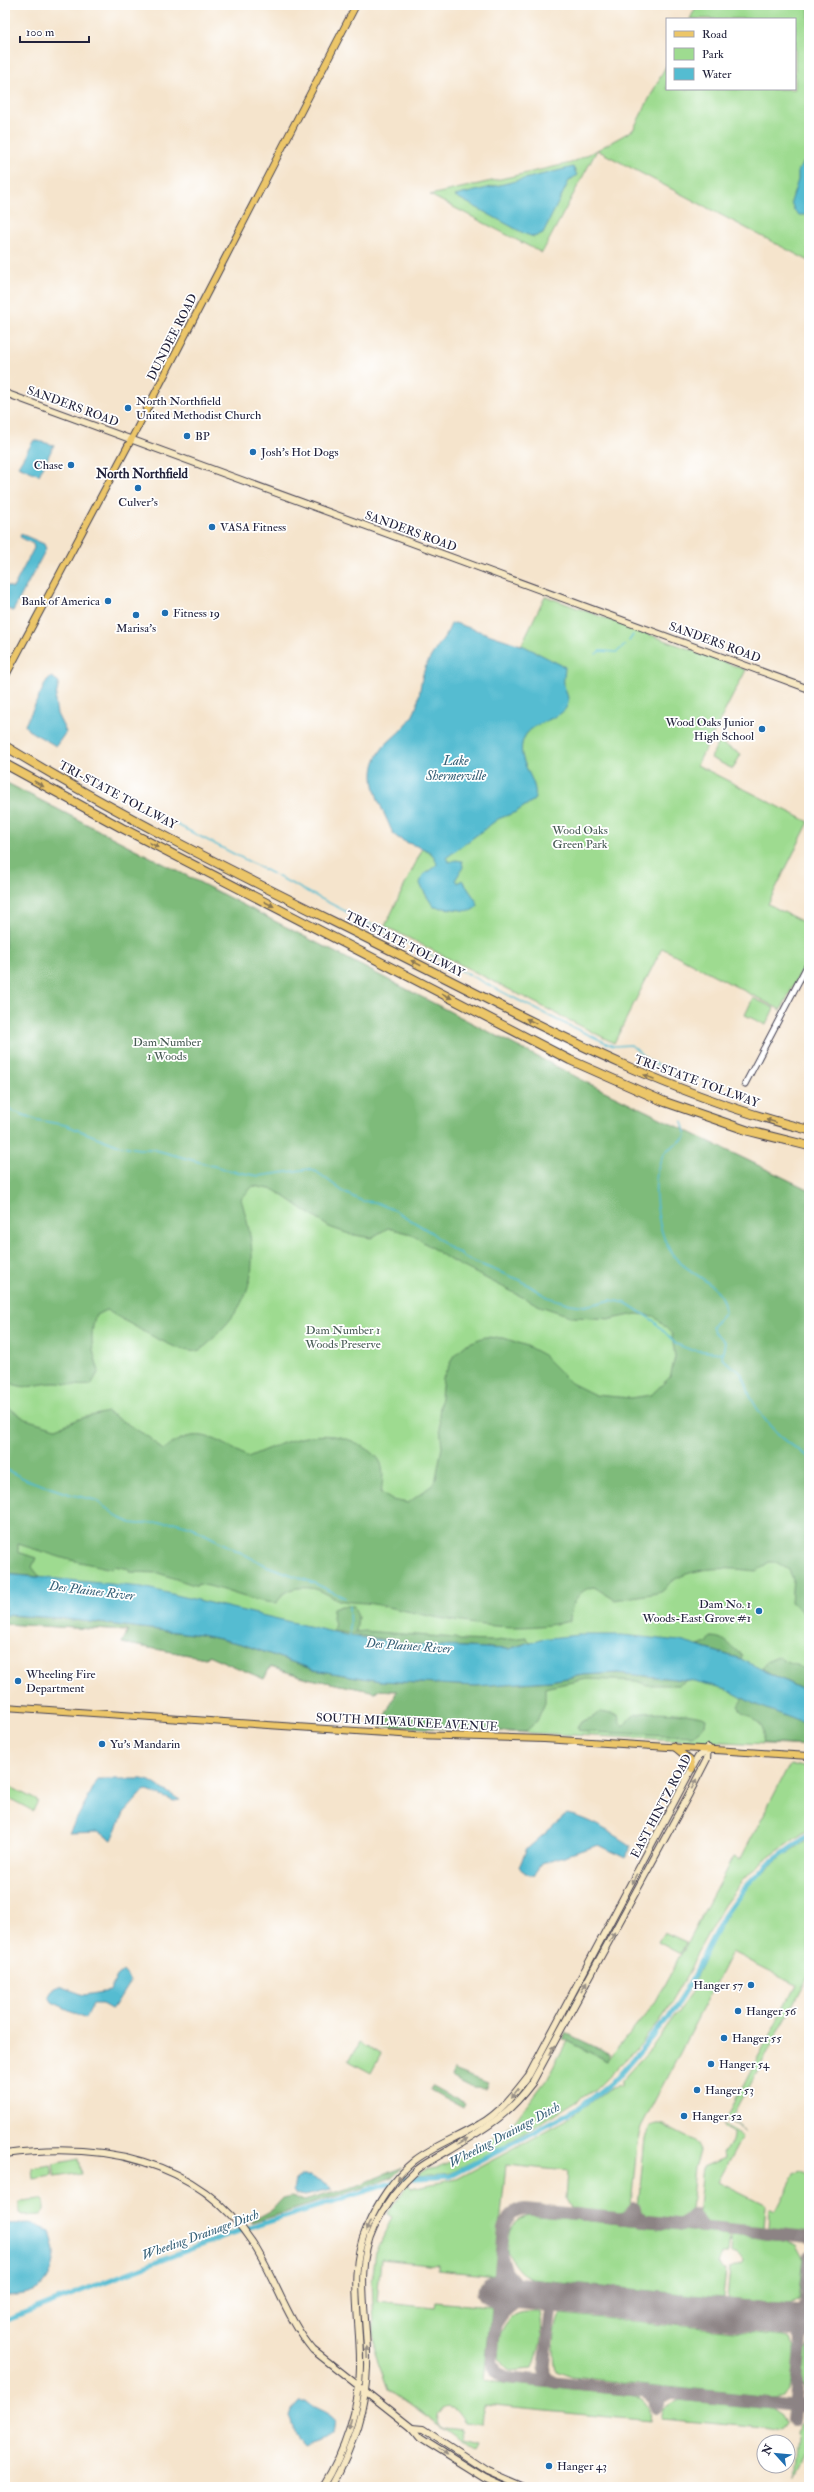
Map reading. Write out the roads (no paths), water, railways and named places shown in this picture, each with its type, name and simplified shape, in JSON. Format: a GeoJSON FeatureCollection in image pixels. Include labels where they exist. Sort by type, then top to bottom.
{"type":"FeatureCollection","features":[{"type":"Feature","properties":{"kind":"highway","name":"TRI-STATE TOLLWAY"},"geometry":{"type":"LineString","coordinates":[[5,746],[51,773],[283,896],[578,1045],[631,1070],[737,1111],[809,1130]]}},
{"type":"Feature","properties":{"kind":"highway"},"geometry":{"type":"LineString","coordinates":[[5,764],[122,828],[582,1066],[637,1090],[749,1131],[809,1146]]}},
{"type":"Feature","properties":{"kind":"main road","name":"DUNDEE ROAD"},"geometry":{"type":"LineString","coordinates":[[5,677],[131,440],[356,5]]}},
{"type":"Feature","properties":{"kind":"main road","name":"SANDERS ROAD"},"geometry":{"type":"LineString","coordinates":[[5,393],[809,689]]}},
{"type":"Feature","properties":{"kind":"main road","name":"SOUTH MILWAUKEE AVENUE"},"geometry":{"type":"LineString","coordinates":[[5,1707],[414,1735],[673,1746],[809,1756]]}},
{"type":"Feature","properties":{"kind":"main road"},"geometry":{"type":"LineString","coordinates":[[673,1746],[690,1760],[692,1769]]}},
{"type":"Feature","properties":{"kind":"main road","name":"EAST HINTZ ROAD"},"geometry":{"type":"LineString","coordinates":[[323,2487],[344,2445],[358,2385],[360,2368],[355,2295],[356,2272],[366,2228],[387,2192],[414,2161],[482,2123],[512,2097],[529,2075],[698,1757],[708,1748]]}},
{"type":"Feature","properties":{"kind":"main road","name":"EAST HINTZ ROAD"},"geometry":{"type":"LineString","coordinates":[[331,2487],[347,2458],[368,2368],[362,2273],[373,2229],[390,2198],[418,2169],[502,2117],[516,2105],[532,2083],[546,2062],[575,2004],[689,1794],[707,1759],[708,1748]]}},
{"type":"Feature","properties":{"kind":"main road"},"geometry":{"type":"LineString","coordinates":[[5,2154],[44,2149],[101,2152],[138,2159],[155,2165],[190,2183],[206,2194],[238,2223],[253,2243],[303,2338],[324,2361],[358,2385],[412,2428],[420,2438],[484,2478],[504,2487]]}},
{"type":"Feature","properties":{"kind":"main road"},"geometry":{"type":"LineString","coordinates":[[412,2428],[423,2429],[487,2471],[524,2487]]}},
{"type":"Feature","properties":{"kind":"street"},"geometry":{"type":"LineString","coordinates":[[745,1084],[809,962]]}},
{"type":"Feature","properties":{"kind":"water"},"geometry":{"type":"Polygon","coordinates":[[[809,159],[809,215],[799,215],[794,210],[791,202],[798,180],[798,171],[802,164],[809,159]]]}},
{"type":"Feature","properties":{"kind":"water"},"geometry":{"type":"Polygon","coordinates":[[[573,167],[577,175],[569,181],[543,233],[534,237],[525,234],[455,196],[573,167]]]}},
{"type":"Feature","properties":{"kind":"water"},"geometry":{"type":"Polygon","coordinates":[[[34,440],[54,445],[39,475],[18,466],[34,440]]]}},
{"type":"Feature","properties":{"kind":"water"},"geometry":{"type":"Polygon","coordinates":[[[21,534],[44,544],[46,549],[13,611],[5,608],[5,585],[13,588],[34,548],[33,544],[20,537],[21,534]]]}},
{"type":"Feature","properties":{"kind":"water","name":"Lake Shermerville"},"geometry":{"type":"Polygon","coordinates":[[[455,623],[524,646],[565,667],[564,687],[568,700],[566,709],[555,717],[534,727],[524,738],[522,755],[534,786],[534,800],[516,812],[498,819],[446,858],[449,862],[456,860],[462,861],[463,867],[456,879],[458,883],[462,880],[477,902],[478,906],[471,911],[434,907],[420,883],[423,875],[437,865],[435,859],[428,851],[405,842],[394,834],[375,791],[373,781],[375,762],[380,752],[405,726],[413,715],[417,705],[425,667],[451,624],[455,623]]]}},
{"type":"Feature","properties":{"kind":"water"},"geometry":{"type":"Polygon","coordinates":[[[52,677],[59,682],[55,701],[57,714],[66,732],[56,746],[28,730],[25,725],[47,680],[52,677]]]}},
{"type":"Feature","properties":{"kind":"water","name":"Des Plaines River"},"geometry":{"type":"Polygon","coordinates":[[[5,1574],[142,1587],[350,1636],[419,1645],[509,1649],[540,1639],[578,1635],[622,1635],[680,1641],[741,1659],[809,1693],[809,1725],[754,1704],[726,1689],[694,1681],[617,1673],[583,1675],[550,1681],[476,1686],[381,1681],[314,1670],[242,1644],[201,1635],[57,1618],[5,1615],[5,1574]]]}},
{"type":"Feature","properties":{"kind":"water"},"geometry":{"type":"Polygon","coordinates":[[[98,1779],[142,1779],[150,1781],[180,1800],[174,1801],[145,1790],[124,1813],[112,1840],[98,1832],[69,1833],[98,1779]]]}},
{"type":"Feature","properties":{"kind":"water"},"geometry":{"type":"Polygon","coordinates":[[[567,1814],[592,1823],[632,1846],[625,1858],[599,1845],[542,1863],[534,1874],[529,1875],[519,1867],[527,1849],[567,1814]]]}},
{"type":"Feature","properties":{"kind":"water"},"geometry":{"type":"Polygon","coordinates":[[[123,1971],[131,1980],[114,2007],[111,2009],[102,2004],[93,2004],[86,2018],[52,2002],[49,1996],[52,1989],[59,1986],[84,1995],[110,1991],[117,1976],[123,1971]]]}},
{"type":"Feature","properties":{"kind":"water"},"geometry":{"type":"Polygon","coordinates":[[[302,2176],[310,2176],[331,2187],[332,2190],[305,2196],[295,2194],[293,2190],[295,2181],[302,2176]]]}},
{"type":"Feature","properties":{"kind":"water"},"geometry":{"type":"Polygon","coordinates":[[[30,2223],[50,2231],[54,2243],[55,2253],[53,2266],[46,2282],[41,2287],[27,2293],[7,2296],[5,2224],[30,2223]]]}},
{"type":"Feature","properties":{"kind":"water"},"geometry":{"type":"Polygon","coordinates":[[[299,2401],[306,2401],[332,2417],[336,2421],[334,2434],[303,2447],[296,2436],[289,2416],[291,2410],[299,2401]]]}},
{"type":"Feature","properties":{"kind":"waterway"},"geometry":{"type":"LineString","coordinates":[[629,641],[633,635]]}},
{"type":"Feature","properties":{"kind":"waterway"},"geometry":{"type":"LineString","coordinates":[[596,654],[600,651],[617,652],[625,645]]}},
{"type":"Feature","properties":{"kind":"waterway"},"geometry":{"type":"LineString","coordinates":[[168,820],[557,1020],[613,1046],[631,1045],[648,1060],[671,1073]]}},
{"type":"Feature","properties":{"kind":"waterway"},"geometry":{"type":"LineString","coordinates":[[5,1108],[37,1120],[65,1125],[117,1145],[139,1149],[152,1149],[232,1171],[259,1176],[309,1169],[317,1172],[345,1193],[362,1201],[375,1202],[394,1210],[432,1233],[447,1246],[469,1260],[520,1280],[547,1297],[570,1304],[585,1306],[611,1300],[626,1303],[654,1321],[676,1344],[691,1350],[722,1353]]}},
{"type":"Feature","properties":{"kind":"waterway"},"geometry":{"type":"LineString","coordinates":[[682,1121],[686,1136],[665,1152],[656,1178],[659,1220],[667,1245],[673,1255],[688,1269],[712,1286],[723,1301],[725,1312],[712,1327],[714,1332],[725,1342],[722,1357],[742,1375],[751,1398],[769,1425],[790,1444],[809,1457]]}},
{"type":"Feature","properties":{"kind":"waterway"},"geometry":{"type":"LineString","coordinates":[[5,1469],[27,1480],[69,1494],[95,1500],[120,1518],[131,1523],[173,1522],[189,1526],[267,1566],[314,1583],[345,1598]]}},
{"type":"Feature","properties":{"kind":"waterway"},"geometry":{"type":"LineString","coordinates":[[349,1606],[350,1637]]}},
{"type":"Feature","properties":{"kind":"waterway","name":"Wheeling Drainage Ditch"},"geometry":{"type":"LineString","coordinates":[[5,2320],[230,2234],[404,2179],[451,2176],[580,2107],[617,2078],[668,2018],[685,1992],[724,1916],[743,1890],[767,1865],[809,1835]]}},
{"type":"Feature","properties":{"kind":"place","name":"North Northfield United Methodist Church"},"geometry":{"type":"Point","coordinates":[128,408]}},
{"type":"Feature","properties":{"kind":"place","name":"BP"},"geometry":{"type":"Point","coordinates":[187,436]}},
{"type":"Feature","properties":{"kind":"place","name":"Josh's Hot Dogs"},"geometry":{"type":"Point","coordinates":[253,452]}},
{"type":"Feature","properties":{"kind":"place","name":"Chase"},"geometry":{"type":"Point","coordinates":[71,465]}},
{"type":"Feature","properties":{"kind":"place","name":"Culver's"},"geometry":{"type":"Point","coordinates":[138,488]}},
{"type":"Feature","properties":{"kind":"place","name":"VASA Fitness"},"geometry":{"type":"Point","coordinates":[212,527]}},
{"type":"Feature","properties":{"kind":"place","name":"Bank of America"},"geometry":{"type":"Point","coordinates":[108,601]}},
{"type":"Feature","properties":{"kind":"place","name":"Fitness 19"},"geometry":{"type":"Point","coordinates":[165,613]}},
{"type":"Feature","properties":{"kind":"place","name":"Marisa's"},"geometry":{"type":"Point","coordinates":[136,615]}},
{"type":"Feature","properties":{"kind":"place","name":"Wood Oaks Junior High School"},"geometry":{"type":"Point","coordinates":[762,729]}},
{"type":"Feature","properties":{"kind":"place","name":"Dam No. 1 Woods-East Grove #1"},"geometry":{"type":"Point","coordinates":[759,1611]}},
{"type":"Feature","properties":{"kind":"place","name":"Wheeling Fire Department"},"geometry":{"type":"Point","coordinates":[18,1681]}},
{"type":"Feature","properties":{"kind":"place","name":"Yu's Mandarin"},"geometry":{"type":"Point","coordinates":[102,1744]}},
{"type":"Feature","properties":{"kind":"place","name":"Hanger 57"},"geometry":{"type":"Point","coordinates":[751,1985]}},
{"type":"Feature","properties":{"kind":"place","name":"Hanger 56"},"geometry":{"type":"Point","coordinates":[738,2011]}},
{"type":"Feature","properties":{"kind":"place","name":"Hanger 55"},"geometry":{"type":"Point","coordinates":[724,2038]}},
{"type":"Feature","properties":{"kind":"place","name":"Hanger 54"},"geometry":{"type":"Point","coordinates":[711,2064]}},
{"type":"Feature","properties":{"kind":"place","name":"Hanger 53"},"geometry":{"type":"Point","coordinates":[697,2090]}},
{"type":"Feature","properties":{"kind":"place","name":"Hanger 52"},"geometry":{"type":"Point","coordinates":[684,2116]}},
{"type":"Feature","properties":{"kind":"place","name":"Hanger 43"},"geometry":{"type":"Point","coordinates":[549,2466]}},
{"type":"Feature","properties":{"kind":"district","name":"North Northfield"},"geometry":{"type":"Point","coordinates":[142,473]}},
{"type":"Feature","properties":{"kind":"park label","name":"Wood Oaks Green Park"},"geometry":{"type":"Point","coordinates":[580,837]}},
{"type":"Feature","properties":{"kind":"park label","name":"Dam Number 1 Woods"},"geometry":{"type":"Point","coordinates":[167,1049]}},
{"type":"Feature","properties":{"kind":"park label","name":"Dam Number 1 Woods Preserve"},"geometry":{"type":"Point","coordinates":[343,1337]}}]}
